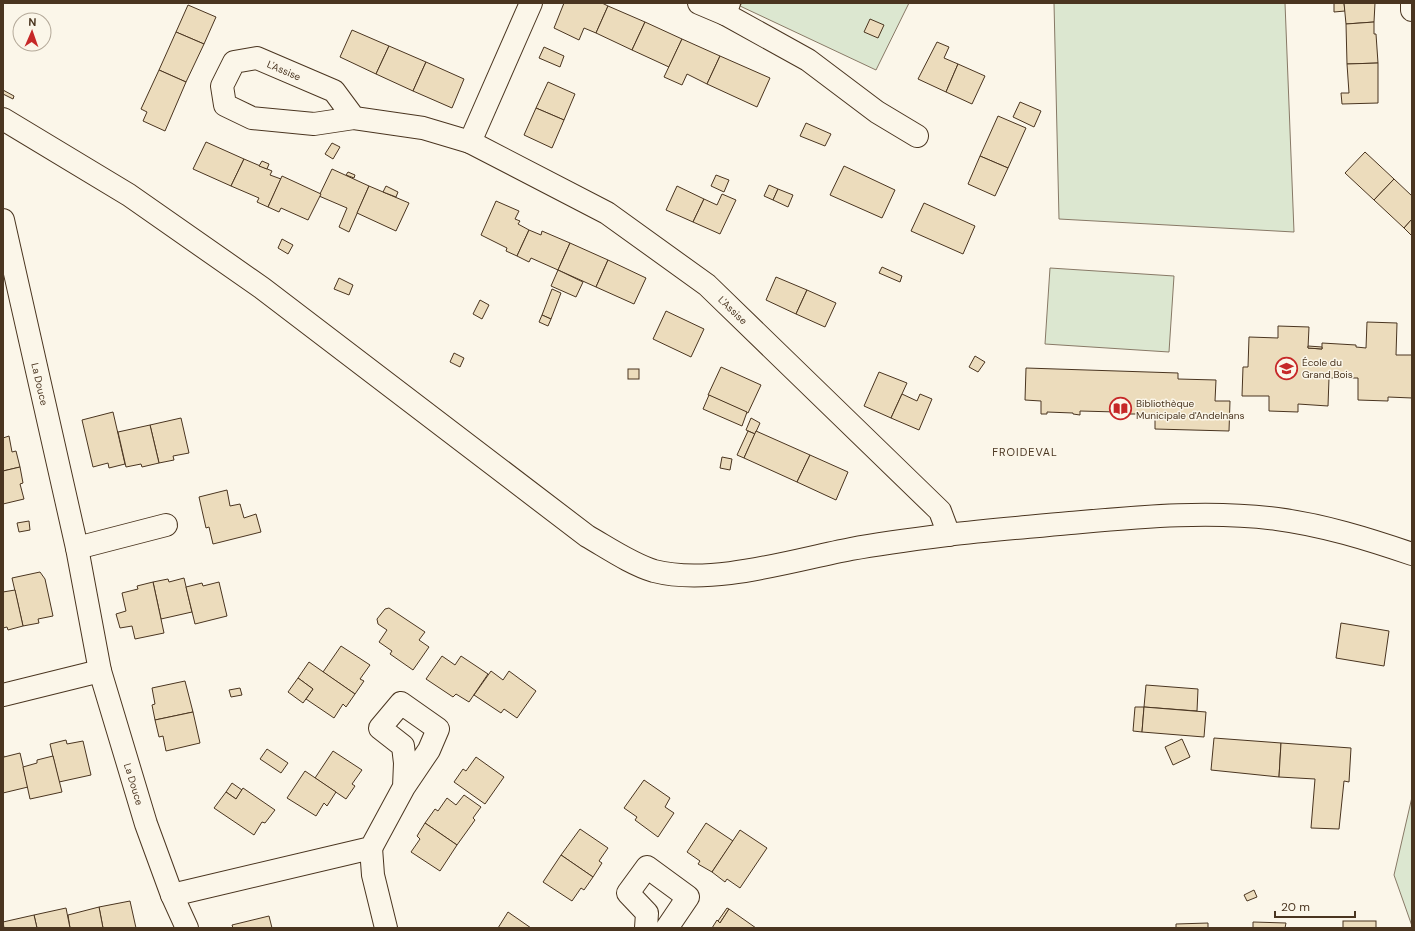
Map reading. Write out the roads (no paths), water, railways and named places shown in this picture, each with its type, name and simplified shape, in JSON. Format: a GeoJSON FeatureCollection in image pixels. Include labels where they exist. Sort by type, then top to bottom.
{"type":"FeatureCollection","features":[{"type":"Feature","properties":{"kind":"street"},"geometry":{"type":"LineString","coordinates":[[470,142],[532,3]]}},
{"type":"Feature","properties":{"kind":"street"},"geometry":{"type":"LineString","coordinates":[[698,3],[727,8],[808,60],[876,112],[917,136]]}},
{"type":"Feature","properties":{"kind":"street"},"geometry":{"type":"LineString","coordinates":[[1412,3],[1412,10]]}},
{"type":"Feature","properties":{"kind":"street","name":"L'Assise"},"geometry":{"type":"LineString","coordinates":[[354,118],[334,92],[257,58],[234,62],[222,86],[225,105],[252,118],[314,124],[354,118],[423,128],[470,142],[607,213],[707,285],[940,511],[949,535]]}},
{"type":"Feature","properties":{"kind":"street"},"geometry":{"type":"LineString","coordinates":[[3,119],[129,195],[262,288],[587,536],[629,560],[654,571],[684,575],[716,574],[744,570],[854,548],[949,535],[1133,518],[1246,516],[1315,525],[1368,539],[1412,554]]}},
{"type":"Feature","properties":{"kind":"street","name":"La Douce"},"geometry":{"type":"LineString","coordinates":[[3,220],[77,548],[100,671],[146,824],[172,895],[187,928]]}},
{"type":"Feature","properties":{"kind":"street"},"geometry":{"type":"LineString","coordinates":[[77,548],[166,525]]}},
{"type":"Feature","properties":{"kind":"street"},"geometry":{"type":"LineString","coordinates":[[3,695],[100,671]]}},
{"type":"Feature","properties":{"kind":"street"},"geometry":{"type":"LineString","coordinates":[[386,928],[373,875],[371,848],[404,787]]}},
{"type":"Feature","properties":{"kind":"street"},"geometry":{"type":"LineString","coordinates":[[172,895],[371,848]]}},
{"type":"Feature","properties":{"kind":"street"},"geometry":{"type":"LineString","coordinates":[[646,928],[647,913],[628,893],[647,867],[688,897],[667,928]]}},
{"type":"Feature","properties":{"kind":"place","name":"École du Grand Bois"},"geometry":{"type":"Point","coordinates":[1287,368]}},
{"type":"Feature","properties":{"kind":"place","name":"Bibliothèque Municipale d'Andelnans"},"geometry":{"type":"Point","coordinates":[1121,409]}},
{"type":"Feature","properties":{"kind":"district","name":"FROIDEVAL"},"geometry":{"type":"Point","coordinates":[1025,452]}}]}
